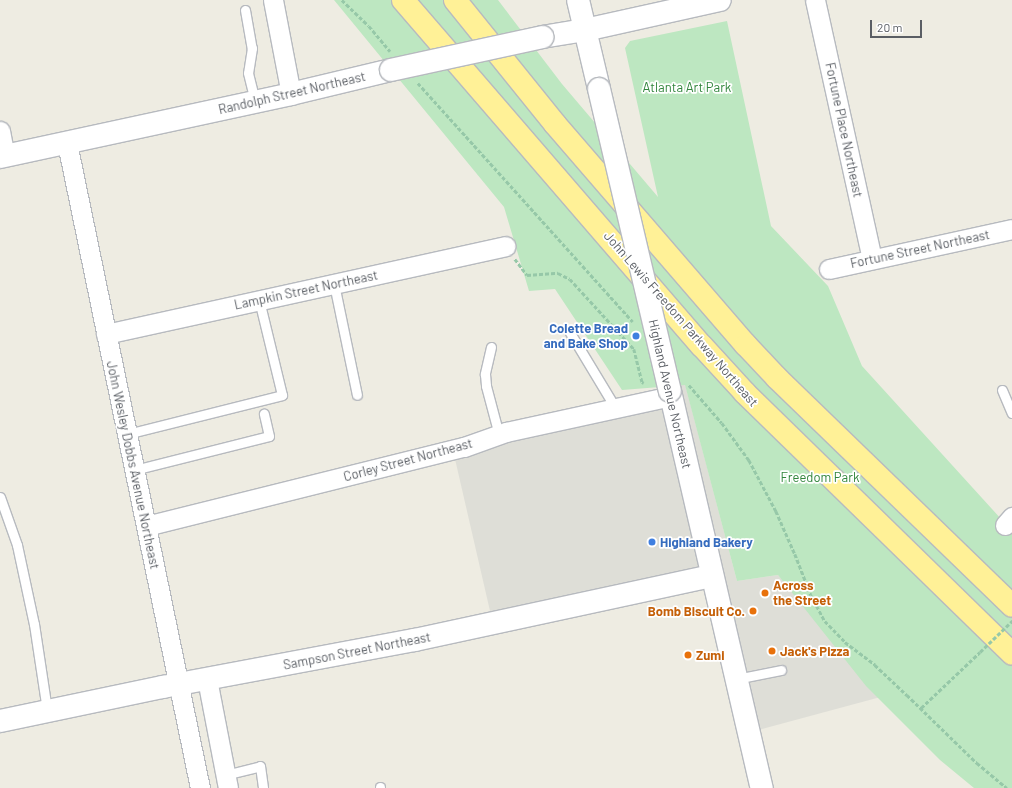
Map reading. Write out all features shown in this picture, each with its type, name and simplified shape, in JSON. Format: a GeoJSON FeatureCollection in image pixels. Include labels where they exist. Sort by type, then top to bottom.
{"type":"FeatureCollection","features":[{"type":"Feature","properties":{"kind":"highway","name":"John Lewis Freedom Parkway Northeast"},"geometry":{"type":"LineString","coordinates":[[403,0],[745,394],[1012,654]]}},
{"type":"Feature","properties":{"kind":"highway"},"geometry":{"type":"LineString","coordinates":[[455,0],[555,124],[746,345],[777,378],[1012,606]]}},
{"type":"Feature","properties":{"kind":"street"},"geometry":{"type":"LineString","coordinates":[[273,0],[291,94]]}},
{"type":"Feature","properties":{"kind":"street","name":"Highland Avenue Northeast"},"geometry":{"type":"LineString","coordinates":[[578,0],[762,788]]}},
{"type":"Feature","properties":{"kind":"street","name":"Randolph Street Northeast"},"geometry":{"type":"LineString","coordinates":[[3,156],[291,94],[542,37],[585,30],[720,0]]}},
{"type":"Feature","properties":{"kind":"street","name":"Fortune Place Northeast"},"geometry":{"type":"LineString","coordinates":[[815,0],[843,149],[872,259]]}},
{"type":"Feature","properties":{"kind":"street"},"geometry":{"type":"LineString","coordinates":[[0,131],[3,156]]}},
{"type":"Feature","properties":{"kind":"street","name":"John Wesley Dobbs Avenue Northeast"},"geometry":{"type":"LineString","coordinates":[[67,143],[200,788]]}},
{"type":"Feature","properties":{"kind":"street","name":"Fortune Street Northeast"},"geometry":{"type":"LineString","coordinates":[[829,269],[1012,229]]}},
{"type":"Feature","properties":{"kind":"street","name":"Lampkin Street Northeast"},"geometry":{"type":"LineString","coordinates":[[106,334],[505,246]]}},
{"type":"Feature","properties":{"kind":"street","name":"Corley Street Northeast"},"geometry":{"type":"LineString","coordinates":[[146,526],[464,447],[500,434],[616,409],[670,394]]}},
{"type":"Feature","properties":{"kind":"street","name":"Sampson Street Northeast"},"geometry":{"type":"LineString","coordinates":[[0,721],[47,710],[415,640],[712,576]]}},
{"type":"Feature","properties":{"kind":"street"},"geometry":{"type":"LineString","coordinates":[[207,679],[226,781]]}},
{"type":"Feature","properties":{"kind":"lane"},"geometry":{"type":"LineString","coordinates":[[245,10],[252,48],[248,73],[254,102]]}},
{"type":"Feature","properties":{"kind":"lane"},"geometry":{"type":"LineString","coordinates":[[334,284],[357,395]]}},
{"type":"Feature","properties":{"kind":"lane"},"geometry":{"type":"LineString","coordinates":[[127,434],[282,395],[260,300]]}},
{"type":"Feature","properties":{"kind":"lane"},"geometry":{"type":"LineString","coordinates":[[569,331],[616,409]]}},
{"type":"Feature","properties":{"kind":"lane"},"geometry":{"type":"LineString","coordinates":[[491,347],[485,374],[486,386],[500,434]]}},
{"type":"Feature","properties":{"kind":"lane"},"geometry":{"type":"LineString","coordinates":[[1002,390],[1012,413]]}},
{"type":"Feature","properties":{"kind":"lane"},"geometry":{"type":"LineString","coordinates":[[134,470],[269,436],[264,414]]}},
{"type":"Feature","properties":{"kind":"lane"},"geometry":{"type":"LineString","coordinates":[[0,497],[17,545],[34,624],[47,710]]}},
{"type":"Feature","properties":{"kind":"lane"},"geometry":{"type":"LineString","coordinates":[[736,679],[781,670]]}},
{"type":"Feature","properties":{"kind":"lane"},"geometry":{"type":"LineString","coordinates":[[226,781],[260,766],[263,788]]}},
{"type":"Feature","properties":{"kind":"path"},"geometry":{"type":"LineString","coordinates":[[505,246],[527,275],[558,274],[570,279],[634,349],[642,382],[648,383]]}},
{"type":"Feature","properties":{"kind":"path"},"geometry":{"type":"LineString","coordinates":[[921,708],[1012,621]]}},
{"type":"Feature","properties":{"kind":"shaded area"},"geometry":{"type":"Polygon","coordinates":[[[685,384],[737,581],[778,575],[888,695],[747,733],[708,570],[493,624],[452,446],[685,384]]]}},
{"type":"Feature","properties":{"kind":"green space","name":"Freedom Park"},"geometry":{"type":"Polygon","coordinates":[[[334,0],[498,0],[562,84],[658,197],[625,48],[630,41],[727,21],[771,226],[828,286],[862,366],[1012,531],[1012,788],[974,788],[940,760],[866,686],[778,575],[737,581],[685,385],[622,390],[555,289],[529,291],[504,207],[334,0]]]}},
{"type":"Feature","properties":{"kind":"place","name":"Colette Bread and Bake Shop"},"geometry":{"type":"Point","coordinates":[636,336]}},
{"type":"Feature","properties":{"kind":"place","name":"Highland Bakery"},"geometry":{"type":"Point","coordinates":[652,542]}},
{"type":"Feature","properties":{"kind":"place","name":"Across the Street"},"geometry":{"type":"Point","coordinates":[765,593]}},
{"type":"Feature","properties":{"kind":"place","name":"Bomb Biscuit Co."},"geometry":{"type":"Point","coordinates":[753,611]}},
{"type":"Feature","properties":{"kind":"place","name":"Jack's Pizza"},"geometry":{"type":"Point","coordinates":[772,651]}},
{"type":"Feature","properties":{"kind":"place","name":"Zumi"},"geometry":{"type":"Point","coordinates":[688,655]}},
{"type":"Feature","properties":{"kind":"park label","name":"Atlanta Art Park"},"geometry":{"type":"Point","coordinates":[687,87]}}]}
